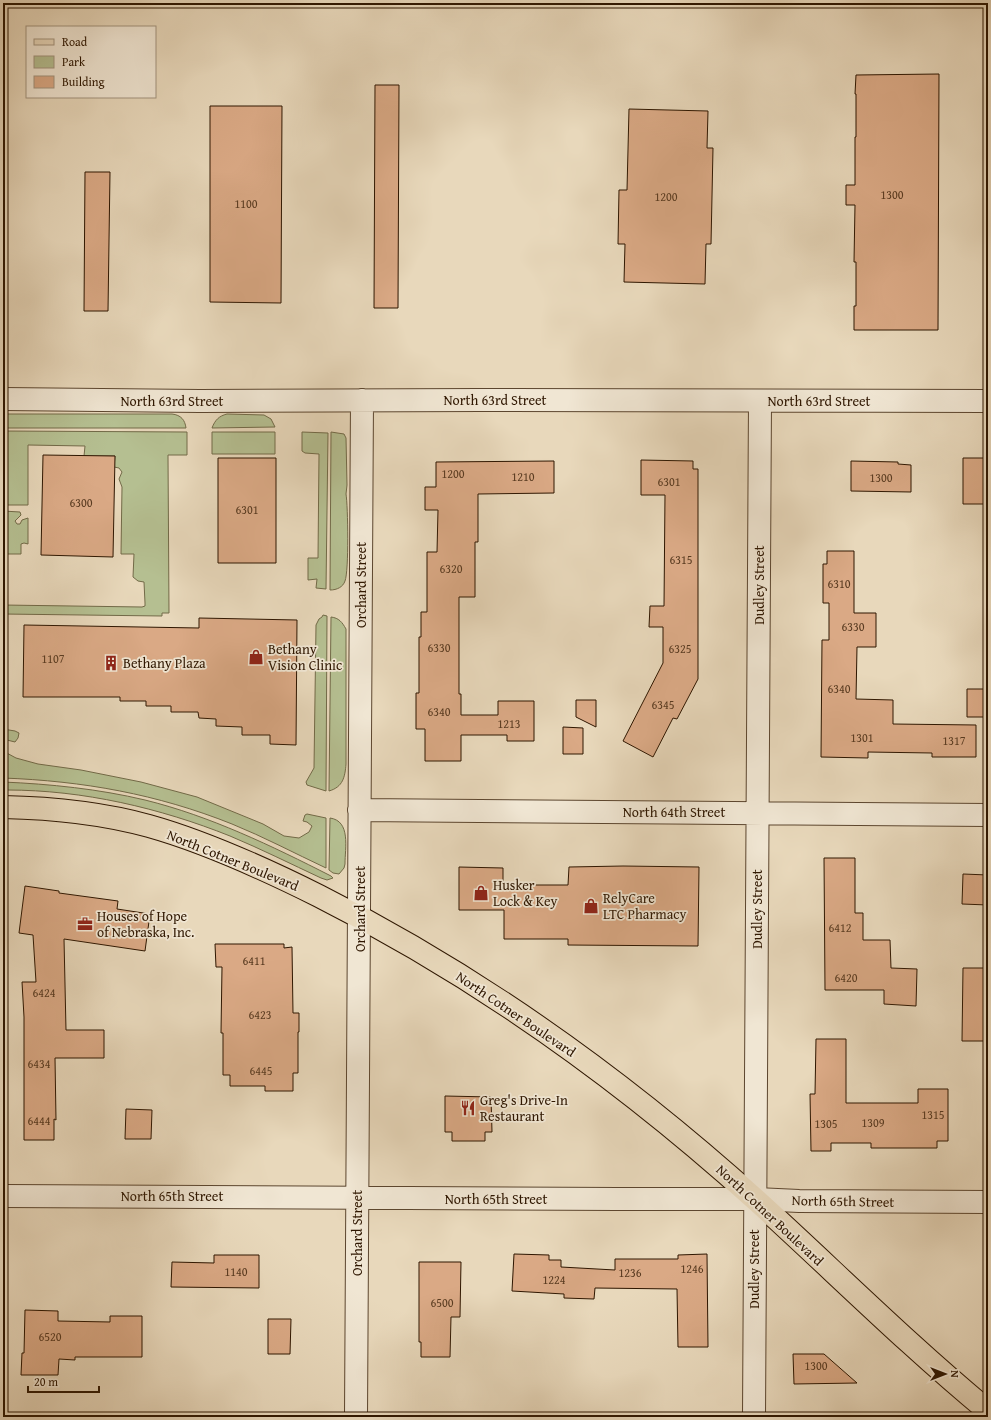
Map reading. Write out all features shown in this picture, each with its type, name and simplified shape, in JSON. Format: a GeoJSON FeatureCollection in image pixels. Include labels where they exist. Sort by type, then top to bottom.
{"type":"FeatureCollection","features":[{"type":"Feature","properties":{"kind":"main road","name":"North Cotner Boulevard"},"geometry":{"type":"LineString","coordinates":[[3,807],[34,808],[115,818],[154,828],[192,841],[286,880],[360,917],[471,982],[552,1036],[654,1113],[754,1199],[946,1376],[988,1411]]}},
{"type":"Feature","properties":{"kind":"main road","name":"North Cotner Boulevard"},"geometry":{"type":"LineString","coordinates":[[946,1376],[983,1417]]}},
{"type":"Feature","properties":{"kind":"street","name":"North 63rd Street"},"geometry":{"type":"LineString","coordinates":[[3,399],[200,401],[988,401]]}},
{"type":"Feature","properties":{"kind":"street","name":"Orchard Street"},"geometry":{"type":"LineString","coordinates":[[356,1417],[362,400]]}},
{"type":"Feature","properties":{"kind":"street","name":"Dudley Street"},"geometry":{"type":"LineString","coordinates":[[754,1417],[754,1199],[760,401]]}},
{"type":"Feature","properties":{"kind":"street","name":"North 64th Street"},"geometry":{"type":"LineString","coordinates":[[359,810],[988,815]]}},
{"type":"Feature","properties":{"kind":"street","name":"North 65th Street"},"geometry":{"type":"LineString","coordinates":[[3,1196],[754,1199],[799,1201],[988,1202]]}},
{"type":"Feature","properties":{"kind":"green space"},"geometry":{"type":"Polygon","coordinates":[[[3,414],[172,414],[178,415],[182,418],[186,428],[3,428],[3,414]]]}},
{"type":"Feature","properties":{"kind":"green space"},"geometry":{"type":"Polygon","coordinates":[[[227,414],[264,415],[271,419],[275,427],[212,428],[218,419],[227,414]]]}},
{"type":"Feature","properties":{"kind":"green space"},"geometry":{"type":"Polygon","coordinates":[[[3,431],[187,432],[187,455],[168,455],[169,613],[162,613],[162,616],[3,614],[3,605],[142,607],[145,606],[145,603],[144,582],[138,581],[133,577],[134,554],[121,554],[122,487],[119,479],[122,472],[119,468],[114,467],[115,456],[84,456],[85,446],[28,445],[28,505],[3,505],[3,431]]]}},
{"type":"Feature","properties":{"kind":"green space"},"geometry":{"type":"Polygon","coordinates":[[[212,432],[275,432],[275,454],[212,454],[212,432]]]}},
{"type":"Feature","properties":{"kind":"green space"},"geometry":{"type":"Polygon","coordinates":[[[302,432],[328,433],[326,589],[316,588],[317,579],[308,580],[308,558],[318,558],[319,454],[305,453],[302,451],[302,432]]]}},
{"type":"Feature","properties":{"kind":"green space"},"geometry":{"type":"Polygon","coordinates":[[[331,432],[344,434],[346,438],[348,538],[345,581],[339,588],[330,590],[331,432]]]}},
{"type":"Feature","properties":{"kind":"green space"},"geometry":{"type":"Polygon","coordinates":[[[3,511],[20,512],[21,515],[15,521],[17,524],[20,524],[22,520],[28,518],[28,544],[21,544],[21,554],[3,554],[3,511]]]}},
{"type":"Feature","properties":{"kind":"green space"},"geometry":{"type":"Polygon","coordinates":[[[323,615],[327,616],[326,791],[307,785],[306,782],[314,768],[316,625],[323,615]]]}},
{"type":"Feature","properties":{"kind":"green space"},"geometry":{"type":"Polygon","coordinates":[[[331,617],[340,621],[346,629],[346,764],[342,781],[337,787],[329,791],[331,617]]]}},
{"type":"Feature","properties":{"kind":"green space"},"geometry":{"type":"Polygon","coordinates":[[[3,729],[19,733],[15,742],[7,740],[3,742],[3,729]]]}},
{"type":"Feature","properties":{"kind":"green space"},"geometry":{"type":"Polygon","coordinates":[[[3,751],[16,758],[38,764],[81,770],[141,782],[197,797],[263,824],[284,836],[299,838],[309,832],[312,826],[303,821],[305,815],[307,814],[326,818],[326,868],[232,824],[148,797],[62,782],[3,778],[3,751]]]}},
{"type":"Feature","properties":{"kind":"green space"},"geometry":{"type":"Polygon","coordinates":[[[3,782],[39,784],[92,790],[145,800],[193,814],[217,823],[286,854],[333,878],[327,880],[321,878],[230,836],[149,809],[121,802],[64,793],[7,790],[3,789],[3,782]]]}},
{"type":"Feature","properties":{"kind":"green space"},"geometry":{"type":"Polygon","coordinates":[[[330,818],[337,820],[341,824],[345,836],[345,864],[344,868],[339,874],[333,873],[329,870],[330,818]]]}},
{"type":"Feature","properties":{"kind":"building"},"geometry":{"type":"Polygon","coordinates":[[[939,74],[938,330],[854,330],[854,306],[856,306],[856,262],[854,262],[855,205],[846,205],[846,185],[855,185],[856,75],[939,74]]]}},
{"type":"Feature","properties":{"kind":"building"},"geometry":{"type":"Polygon","coordinates":[[[375,85],[399,85],[398,308],[374,308],[375,85]]]}},
{"type":"Feature","properties":{"kind":"building"},"geometry":{"type":"Polygon","coordinates":[[[210,106],[282,106],[281,303],[210,302],[210,106]]]}},
{"type":"Feature","properties":{"kind":"building"},"geometry":{"type":"Polygon","coordinates":[[[629,109],[708,111],[707,148],[713,148],[711,244],[706,244],[705,284],[624,282],[625,244],[618,244],[619,190],[627,190],[629,109]]]}},
{"type":"Feature","properties":{"kind":"building"},"geometry":{"type":"Polygon","coordinates":[[[85,172],[110,172],[108,311],[84,311],[85,172]]]}},
{"type":"Feature","properties":{"kind":"building"},"geometry":{"type":"Polygon","coordinates":[[[43,455],[115,456],[113,557],[41,555],[43,455]]]}},
{"type":"Feature","properties":{"kind":"building"},"geometry":{"type":"Polygon","coordinates":[[[218,458],[276,458],[276,563],[218,563],[218,458]]]}},
{"type":"Feature","properties":{"kind":"building"},"geometry":{"type":"Polygon","coordinates":[[[963,458],[988,458],[988,504],[963,504],[963,458]]]}},
{"type":"Feature","properties":{"kind":"building"},"geometry":{"type":"Polygon","coordinates":[[[641,460],[693,461],[693,469],[698,469],[698,679],[677,719],[673,718],[653,757],[623,741],[663,663],[663,627],[649,627],[650,606],[664,606],[665,495],[641,495],[641,460]]]}},
{"type":"Feature","properties":{"kind":"building"},"geometry":{"type":"Polygon","coordinates":[[[554,461],[554,493],[478,494],[478,542],[475,542],[475,597],[459,597],[459,694],[461,694],[461,715],[498,715],[498,701],[534,701],[534,741],[507,741],[507,735],[461,735],[461,761],[425,761],[425,729],[416,729],[416,693],[419,693],[419,637],[421,637],[421,612],[427,612],[427,552],[437,552],[438,510],[425,510],[425,487],[436,487],[436,462],[554,461]]]}},
{"type":"Feature","properties":{"kind":"building"},"geometry":{"type":"Polygon","coordinates":[[[851,461],[898,462],[898,464],[911,465],[911,492],[851,491],[851,461]]]}},
{"type":"Feature","properties":{"kind":"building"},"geometry":{"type":"Polygon","coordinates":[[[827,551],[854,551],[854,613],[876,613],[876,647],[857,647],[856,699],[893,700],[893,724],[976,725],[976,757],[932,757],[932,753],[868,752],[868,758],[821,757],[822,640],[829,640],[829,603],[823,603],[823,564],[827,564],[827,551]]]}},
{"type":"Feature","properties":{"kind":"building"},"geometry":{"type":"Polygon","coordinates":[[[199,618],[297,620],[296,745],[270,744],[270,735],[242,735],[242,727],[216,726],[216,719],[199,718],[198,712],[171,712],[171,706],[146,706],[146,701],[120,701],[120,697],[23,697],[24,625],[199,628],[199,618]]]}},
{"type":"Feature","properties":{"kind":"building"},"geometry":{"type":"Polygon","coordinates":[[[967,689],[986,689],[986,717],[967,717],[967,689]]]}},
{"type":"Feature","properties":{"kind":"building"},"geometry":{"type":"Polygon","coordinates":[[[576,700],[596,700],[596,727],[576,717],[576,700]]]}},
{"type":"Feature","properties":{"kind":"building"},"geometry":{"type":"Polygon","coordinates":[[[563,727],[583,728],[583,754],[563,754],[563,727]]]}},
{"type":"Feature","properties":{"kind":"building"},"geometry":{"type":"Polygon","coordinates":[[[824,858],[855,858],[855,913],[863,913],[863,940],[890,940],[891,968],[917,969],[916,1006],[884,1004],[884,990],[825,990],[824,858]]]}},
{"type":"Feature","properties":{"kind":"building"},"geometry":{"type":"Polygon","coordinates":[[[459,867],[503,868],[503,885],[568,885],[569,867],[699,867],[698,946],[568,945],[568,939],[504,939],[504,910],[459,910],[459,867]]]}},
{"type":"Feature","properties":{"kind":"building"},"geometry":{"type":"Polygon","coordinates":[[[963,874],[988,875],[988,905],[962,904],[963,874]]]}},
{"type":"Feature","properties":{"kind":"building"},"geometry":{"type":"Polygon","coordinates":[[[25,886],[59,891],[59,893],[118,901],[117,909],[150,914],[145,951],[64,939],[66,1030],[104,1030],[104,1058],[55,1058],[56,1120],[54,1119],[54,1140],[24,1140],[24,1017],[22,982],[36,982],[33,935],[19,933],[25,886]]]}},
{"type":"Feature","properties":{"kind":"building"},"geometry":{"type":"Polygon","coordinates":[[[215,944],[284,944],[284,948],[292,947],[293,1013],[299,1013],[298,1073],[293,1073],[293,1091],[265,1091],[265,1086],[230,1086],[230,1075],[223,1075],[223,1033],[221,1033],[222,967],[216,967],[215,944]]]}},
{"type":"Feature","properties":{"kind":"building"},"geometry":{"type":"Polygon","coordinates":[[[963,968],[988,968],[988,1041],[962,1041],[963,968]]]}},
{"type":"Feature","properties":{"kind":"building"},"geometry":{"type":"Polygon","coordinates":[[[816,1039],[846,1039],[846,1103],[918,1103],[918,1089],[948,1089],[948,1141],[937,1141],[937,1148],[871,1148],[871,1143],[831,1143],[831,1151],[811,1151],[810,1094],[815,1094],[816,1039]]]}},
{"type":"Feature","properties":{"kind":"building","name":"Greg's Drive-In Restaurant"},"geometry":{"type":"Polygon","coordinates":[[[445,1096],[491,1097],[492,1132],[485,1132],[485,1141],[452,1141],[452,1132],[445,1132],[445,1096]]]}},
{"type":"Feature","properties":{"kind":"building"},"geometry":{"type":"Polygon","coordinates":[[[126,1109],[152,1110],[151,1139],[125,1139],[126,1109]]]}},
{"type":"Feature","properties":{"kind":"building"},"geometry":{"type":"Polygon","coordinates":[[[514,1254],[549,1255],[549,1260],[561,1260],[561,1267],[615,1270],[615,1259],[678,1259],[678,1255],[707,1254],[708,1347],[678,1347],[677,1289],[595,1288],[594,1299],[564,1298],[564,1294],[512,1291],[514,1254]]]}},
{"type":"Feature","properties":{"kind":"building"},"geometry":{"type":"Polygon","coordinates":[[[214,1255],[259,1255],[259,1288],[171,1287],[172,1262],[214,1263],[214,1255]]]}},
{"type":"Feature","properties":{"kind":"building"},"geometry":{"type":"Polygon","coordinates":[[[419,1262],[461,1262],[460,1317],[451,1317],[450,1357],[421,1357],[421,1342],[419,1342],[419,1262]]]}},
{"type":"Feature","properties":{"kind":"building"},"geometry":{"type":"Polygon","coordinates":[[[25,1310],[58,1311],[58,1321],[110,1322],[110,1316],[142,1316],[142,1357],[75,1357],[75,1360],[59,1359],[58,1375],[21,1375],[22,1353],[24,1353],[25,1310]]]}},
{"type":"Feature","properties":{"kind":"building"},"geometry":{"type":"Polygon","coordinates":[[[268,1319],[291,1319],[290,1354],[268,1354],[268,1319]]]}},
{"type":"Feature","properties":{"kind":"building"},"geometry":{"type":"Polygon","coordinates":[[[793,1354],[824,1354],[857,1383],[794,1384],[793,1354]]]}},
{"type":"Feature","properties":{"kind":"place","name":"Bethany Vision Clinic"},"geometry":{"type":"Point","coordinates":[256,657]}},
{"type":"Feature","properties":{"kind":"place","name":"Bethany Plaza"},"geometry":{"type":"Point","coordinates":[111,663]}},
{"type":"Feature","properties":{"kind":"place","name":"Husker Lock & Key"},"geometry":{"type":"Point","coordinates":[481,893]}},
{"type":"Feature","properties":{"kind":"place","name":"RelyCare LTC Pharmacy"},"geometry":{"type":"Point","coordinates":[591,906]}},
{"type":"Feature","properties":{"kind":"place","name":"Houses of Hope of Nebraska, Inc."},"geometry":{"type":"Point","coordinates":[85,924]}},
{"type":"Feature","properties":{"kind":"place","name":"Greg's Drive-In Restaurant"},"geometry":{"type":"Point","coordinates":[468,1108]}}]}
